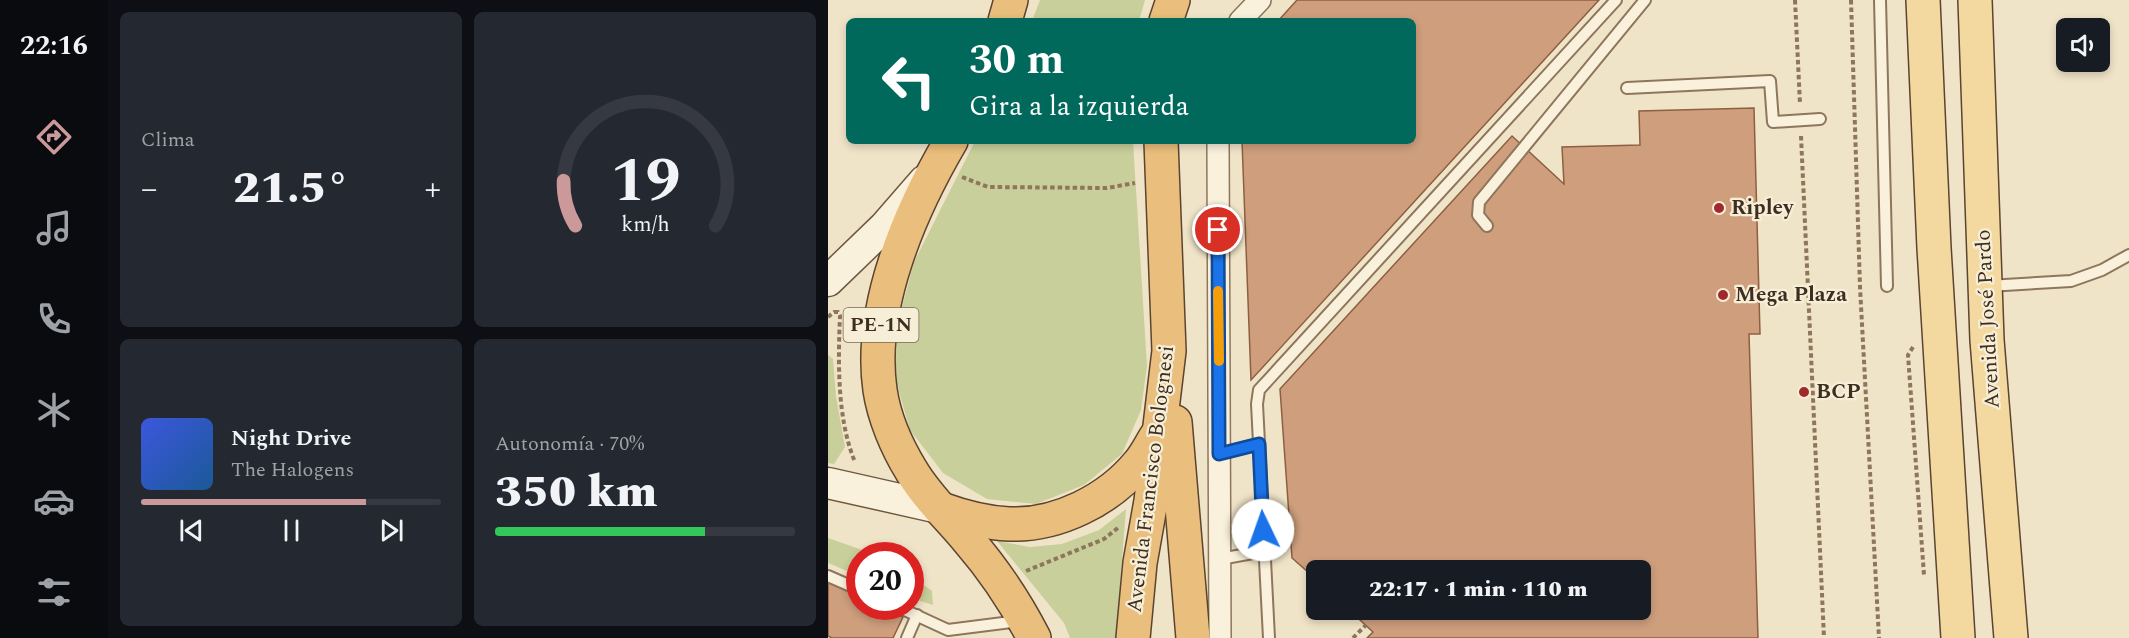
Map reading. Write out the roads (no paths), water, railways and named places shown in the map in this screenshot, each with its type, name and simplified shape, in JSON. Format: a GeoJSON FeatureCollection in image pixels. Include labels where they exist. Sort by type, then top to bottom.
{"type":"FeatureCollection","features":[{"type":"Feature","properties":{"kind":"highway"},"geometry":{"type":"LineString","coordinates":[[1006,18],[1011,0]]}},
{"type":"Feature","properties":{"kind":"highway"},"geometry":{"type":"LineString","coordinates":[[1167,18],[1173,0]]}},
{"type":"Feature","properties":{"kind":"highway","name":"Avenida Francisco Bolognesi"},"geometry":{"type":"LineString","coordinates":[[1133,638],[1140,563],[1151,501],[1169,351],[1161,144]]}},
{"type":"Feature","properties":{"kind":"highway","name":"PE-1N"},"geometry":{"type":"LineString","coordinates":[[944,154],[911,219],[886,296],[879,339],[880,390],[891,429],[911,471],[1000,581],[1029,629]]}},
{"type":"Feature","properties":{"kind":"highway"},"geometry":{"type":"LineString","coordinates":[[1169,351],[1193,638]]}},
{"type":"Feature","properties":{"kind":"highway"},"geometry":{"type":"LineString","coordinates":[[939,508],[973,520],[1010,525],[1047,520],[1082,508],[1113,489],[1139,463],[1159,431]]}},
{"type":"Feature","properties":{"kind":"main road"},"geometry":{"type":"LineString","coordinates":[[1923,0],[1934,248],[1958,638]]}},
{"type":"Feature","properties":{"kind":"main road","name":"Avenida José Pardo"},"geometry":{"type":"LineString","coordinates":[[1975,0],[1984,286],[2011,638]]}},
{"type":"Feature","properties":{"kind":"main road"},"geometry":{"type":"LineString","coordinates":[[833,269],[884,227],[944,154]]}},
{"type":"Feature","properties":{"kind":"main road"},"geometry":{"type":"LineString","coordinates":[[828,483],[939,508]]}},
{"type":"Feature","properties":{"kind":"street"},"geometry":{"type":"LineString","coordinates":[[1243,18],[1260,0]]}},
{"type":"Feature","properties":{"kind":"street"},"geometry":{"type":"LineString","coordinates":[[1218,144],[1220,638]]}},
{"type":"Feature","properties":{"kind":"lane"},"geometry":{"type":"LineString","coordinates":[[1269,638],[1257,404],[1259,390],[1616,0]]}},
{"type":"Feature","properties":{"kind":"lane"},"geometry":{"type":"LineString","coordinates":[[1486,226],[1478,215],[1479,201],[1645,0]]}},
{"type":"Feature","properties":{"kind":"lane"},"geometry":{"type":"LineString","coordinates":[[1880,0],[1887,286]]}},
{"type":"Feature","properties":{"kind":"lane"},"geometry":{"type":"LineString","coordinates":[[1627,88],[1770,81],[1773,122],[1820,119]]}},
{"type":"Feature","properties":{"kind":"lane"},"geometry":{"type":"LineString","coordinates":[[1984,286],[2071,281],[2102,270],[2129,255]]}},
{"type":"Feature","properties":{"kind":"lane"},"geometry":{"type":"LineString","coordinates":[[1219,454],[1259,444]]}},
{"type":"Feature","properties":{"kind":"lane"},"geometry":{"type":"LineString","coordinates":[[1220,559],[1264,551]]}},
{"type":"Feature","properties":{"kind":"lane"},"geometry":{"type":"LineString","coordinates":[[828,576],[846,584]]}},
{"type":"Feature","properties":{"kind":"lane"},"geometry":{"type":"LineString","coordinates":[[924,618],[948,630],[1029,629]]}},
{"type":"Feature","properties":{"kind":"lane"},"geometry":{"type":"LineString","coordinates":[[907,638],[915,620]]}},
{"type":"Feature","properties":{"kind":"place","name":"Ripley"},"geometry":{"type":"Point","coordinates":[1719,208]}},
{"type":"Feature","properties":{"kind":"place","name":"Mega Plaza"},"geometry":{"type":"Point","coordinates":[1723,295]}},
{"type":"Feature","properties":{"kind":"place","name":"BCP"},"geometry":{"type":"Point","coordinates":[1804,392]}}]}
